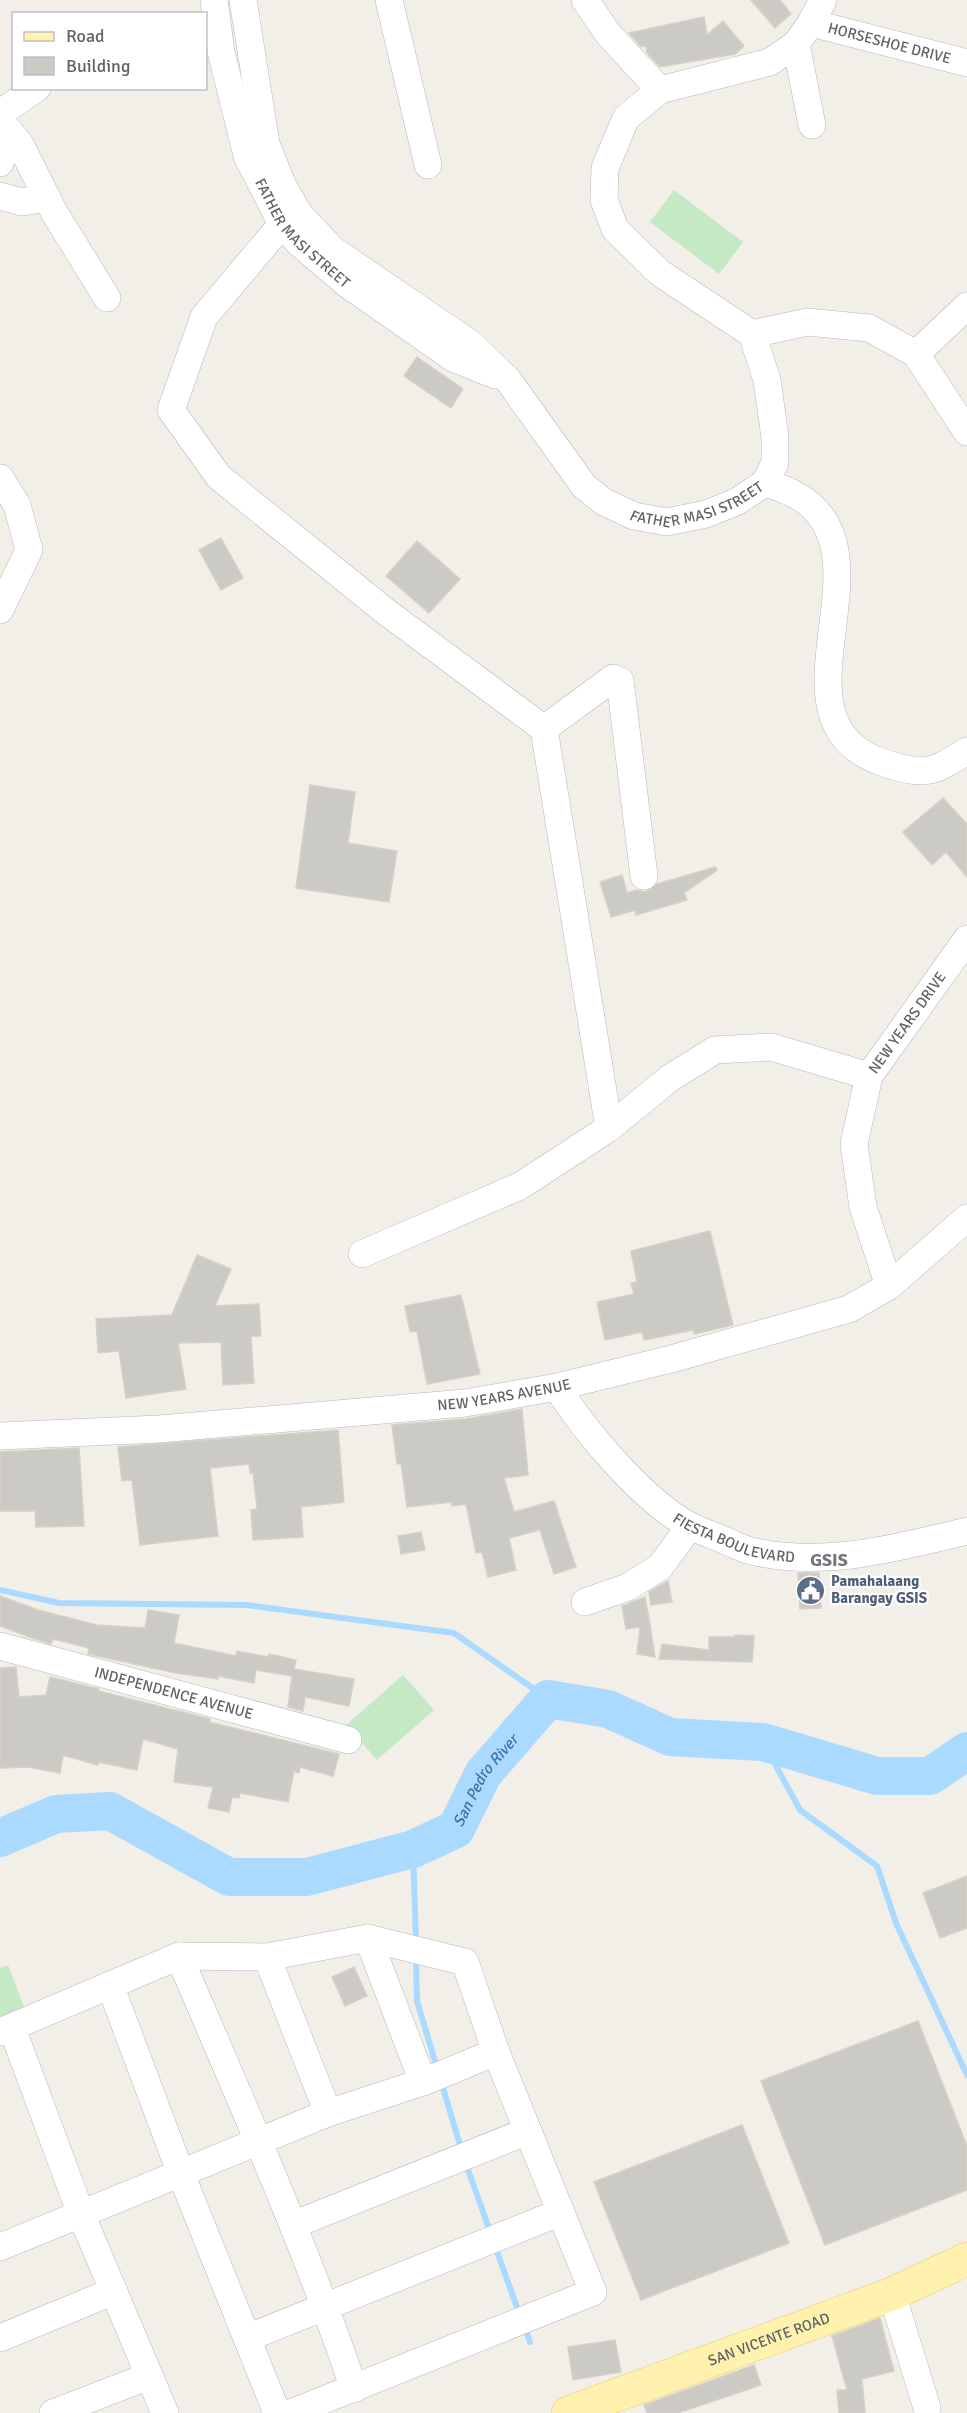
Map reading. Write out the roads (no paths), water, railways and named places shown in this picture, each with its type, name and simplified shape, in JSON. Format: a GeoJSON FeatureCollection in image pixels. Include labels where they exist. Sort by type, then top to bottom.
{"type":"FeatureCollection","features":[{"type":"Feature","properties":{"kind":"main road","name":"SAN VICENTE ROAD"},"geometry":{"type":"LineString","coordinates":[[568,2413],[892,2294],[967,2259]]}},
{"type":"Feature","properties":{"kind":"street","name":"FATHER MASI STREET"},"geometry":{"type":"LineString","coordinates":[[214,0],[213,52],[247,156],[291,219],[471,344],[508,380],[584,486],[603,502],[634,516],[667,522],[706,514],[736,502],[765,483],[776,463],[775,436],[767,380],[752,334]]}},
{"type":"Feature","properties":{"kind":"street","name":"FATHER MASI STREET"},"geometry":{"type":"LineString","coordinates":[[243,0],[266,144],[283,186],[291,219]]}},
{"type":"Feature","properties":{"kind":"street"},"geometry":{"type":"LineString","coordinates":[[389,0],[428,165]]}},
{"type":"Feature","properties":{"kind":"street"},"geometry":{"type":"LineString","coordinates":[[585,0],[609,35],[660,90]]}},
{"type":"Feature","properties":{"kind":"street"},"geometry":{"type":"LineString","coordinates":[[810,22],[770,62],[660,90],[626,118],[605,168],[604,200],[615,230],[660,273],[752,334],[807,322],[869,328],[916,354],[967,432]]}},
{"type":"Feature","properties":{"kind":"street"},"geometry":{"type":"LineString","coordinates":[[810,22],[812,125]]}},
{"type":"Feature","properties":{"kind":"street","name":"HORSESHOE DRIVE"},"geometry":{"type":"LineString","coordinates":[[810,22],[967,63]]}},
{"type":"Feature","properties":{"kind":"street"},"geometry":{"type":"LineString","coordinates":[[213,52],[251,48]]}},
{"type":"Feature","properties":{"kind":"street"},"geometry":{"type":"LineString","coordinates":[[0,113],[34,90]]}},
{"type":"Feature","properties":{"kind":"street"},"geometry":{"type":"LineString","coordinates":[[0,120],[18,142],[47,198],[107,298]]}},
{"type":"Feature","properties":{"kind":"street"},"geometry":{"type":"LineString","coordinates":[[0,163],[5,150],[18,142]]}},
{"type":"Feature","properties":{"kind":"street"},"geometry":{"type":"LineString","coordinates":[[0,196],[22,201],[47,198]]}},
{"type":"Feature","properties":{"kind":"street"},"geometry":{"type":"LineString","coordinates":[[291,219],[204,317],[171,410],[219,477],[385,611],[544,729],[609,1128]]}},
{"type":"Feature","properties":{"kind":"street"},"geometry":{"type":"LineString","coordinates":[[916,354],[967,306]]}},
{"type":"Feature","properties":{"kind":"street"},"geometry":{"type":"LineString","coordinates":[[0,478],[17,505],[29,550],[0,610]]}},
{"type":"Feature","properties":{"kind":"street"},"geometry":{"type":"LineString","coordinates":[[765,483],[789,489],[805,500],[822,520],[835,542],[839,567],[826,668],[829,702],[840,731],[857,750],[884,763],[920,773],[946,764],[967,751]]}},
{"type":"Feature","properties":{"kind":"street"},"geometry":{"type":"LineString","coordinates":[[544,729],[613,678],[620,681],[644,876]]}},
{"type":"Feature","properties":{"kind":"street","name":"NEW YEARS DRIVE"},"geometry":{"type":"LineString","coordinates":[[889,1286],[863,1207],[854,1144],[869,1076],[967,939]]}},
{"type":"Feature","properties":{"kind":"street"},"geometry":{"type":"LineString","coordinates":[[362,1254],[520,1186],[609,1128],[670,1078],[715,1050],[771,1047],[869,1076]]}},
{"type":"Feature","properties":{"kind":"street","name":"NEW YEARS AVENUE"},"geometry":{"type":"LineString","coordinates":[[0,1436],[159,1429],[465,1403],[557,1387],[800,1324],[849,1309],[889,1286],[967,1218]]}},
{"type":"Feature","properties":{"kind":"street","name":"FIESTA BOULEVARD"},"geometry":{"type":"LineString","coordinates":[[557,1387],[574,1415],[615,1462],[649,1495],[690,1526],[750,1551],[807,1558],[892,1550],[967,1531]]}},
{"type":"Feature","properties":{"kind":"street"},"geometry":{"type":"LineString","coordinates":[[585,1602],[628,1587],[660,1567],[690,1526]]}},
{"type":"Feature","properties":{"kind":"street","name":"INDEPENDENCE AVENUE"},"geometry":{"type":"LineString","coordinates":[[0,1646],[348,1740]]}},
{"type":"Feature","properties":{"kind":"street"},"geometry":{"type":"LineString","coordinates":[[368,1938],[423,2082]]}},
{"type":"Feature","properties":{"kind":"street"},"geometry":{"type":"LineString","coordinates":[[165,2413],[6,2030],[179,1956],[267,1957],[368,1938],[465,1962],[496,2052],[593,2292],[291,2413]]}},
{"type":"Feature","properties":{"kind":"street"},"geometry":{"type":"LineString","coordinates":[[179,1956],[326,2306],[354,2389]]}},
{"type":"Feature","properties":{"kind":"street"},"geometry":{"type":"LineString","coordinates":[[267,1957],[328,2113]]}},
{"type":"Feature","properties":{"kind":"street"},"geometry":{"type":"LineString","coordinates":[[103,1988],[258,2413]]}},
{"type":"Feature","properties":{"kind":"street"},"geometry":{"type":"LineString","coordinates":[[1,2244],[259,2143],[328,2113],[423,2082],[496,2052]]}},
{"type":"Feature","properties":{"kind":"street"},"geometry":{"type":"LineString","coordinates":[[293,2225],[528,2131]]}},
{"type":"Feature","properties":{"kind":"street"},"geometry":{"type":"LineString","coordinates":[[172,2177],[248,2338],[277,2413]]}},
{"type":"Feature","properties":{"kind":"street"},"geometry":{"type":"LineString","coordinates":[[248,2338],[561,2212]]}},
{"type":"Feature","properties":{"kind":"street"},"geometry":{"type":"LineString","coordinates":[[0,2338],[114,2291]]}},
{"type":"Feature","properties":{"kind":"street"},"geometry":{"type":"LineString","coordinates":[[892,2294],[927,2408]]}},
{"type":"Feature","properties":{"kind":"street"},"geometry":{"type":"LineString","coordinates":[[54,2413],[149,2376]]}},
{"type":"Feature","properties":{"kind":"waterway"},"geometry":{"type":"LineString","coordinates":[[0,1590],[59,1603],[246,1605],[454,1633],[548,1699]]}},
{"type":"Feature","properties":{"kind":"waterway","name":"San Pedro River"},"geometry":{"type":"LineString","coordinates":[[0,1838],[56,1814],[110,1811],[229,1877],[307,1877],[413,1849],[456,1829],[483,1774],[548,1699],[608,1709],[670,1737],[763,1742],[877,1776],[930,1776],[967,1751]]}},
{"type":"Feature","properties":{"kind":"waterway"},"geometry":{"type":"LineString","coordinates":[[763,1742],[800,1810],[877,1866],[896,1923],[967,2075]]}},
{"type":"Feature","properties":{"kind":"waterway"},"geometry":{"type":"LineString","coordinates":[[413,1849],[416,1942]]}},
{"type":"Feature","properties":{"kind":"waterway"},"geometry":{"type":"LineString","coordinates":[[416,1956],[417,2001],[437,2068]]}},
{"type":"Feature","properties":{"kind":"waterway"},"geometry":{"type":"LineString","coordinates":[[441,2081],[462,2152]]}},
{"type":"Feature","properties":{"kind":"waterway"},"geometry":{"type":"LineString","coordinates":[[466,2164],[491,2234]]}},
{"type":"Feature","properties":{"kind":"waterway"},"geometry":{"type":"LineString","coordinates":[[495,2246],[519,2313]]}},
{"type":"Feature","properties":{"kind":"waterway"},"geometry":{"type":"LineString","coordinates":[[524,2325],[530,2342]]}},
{"type":"Feature","properties":{"kind":"place","name":"Pamahalaang Barangay GSIS"},"geometry":{"type":"Point","coordinates":[810,1590]}},
{"type":"Feature","properties":{"kind":"district","name":"GSIS"},"geometry":{"type":"Point","coordinates":[829,1560]}}]}
